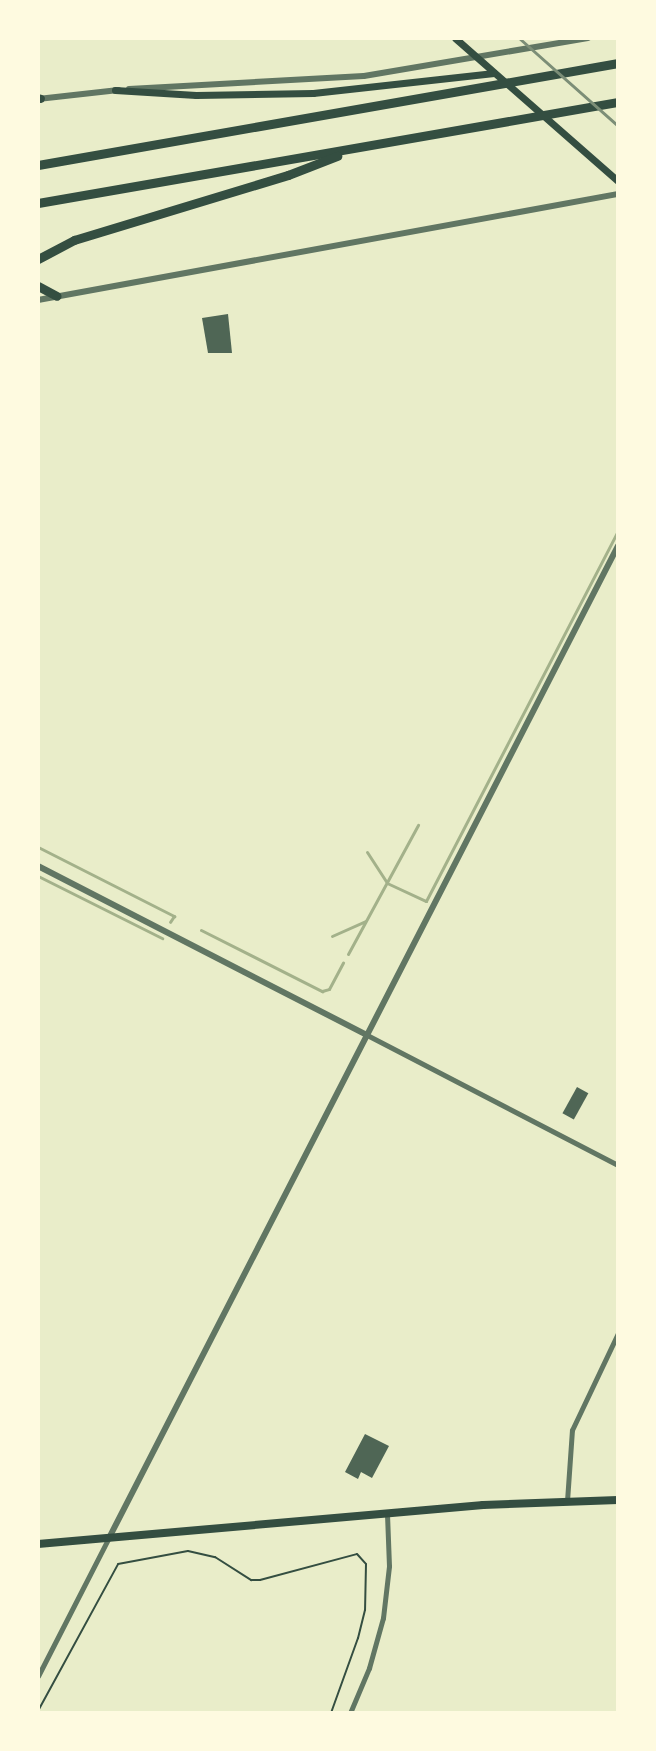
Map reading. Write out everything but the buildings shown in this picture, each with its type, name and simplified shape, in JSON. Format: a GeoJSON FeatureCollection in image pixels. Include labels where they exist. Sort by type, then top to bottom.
{"type":"FeatureCollection","features":[{"type":"Feature","properties":{"kind":"highway"},"geometry":{"type":"LineString","coordinates":[[38,165],[615,63]]}},
{"type":"Feature","properties":{"kind":"highway"},"geometry":{"type":"LineString","coordinates":[[38,203],[618,102]]}},
{"type":"Feature","properties":{"kind":"highway"},"geometry":{"type":"LineString","coordinates":[[38,259],[74,240],[274,180],[355,148]]}},
{"type":"Feature","properties":{"kind":"highway"},"geometry":{"type":"LineString","coordinates":[[38,286],[57,296]]}},
{"type":"Feature","properties":{"kind":"main road"},"geometry":{"type":"LineString","coordinates":[[455,38],[618,181]]}},
{"type":"Feature","properties":{"kind":"main road"},"geometry":{"type":"LineString","coordinates":[[115,90],[196,95],[313,93],[494,73]]}},
{"type":"Feature","properties":{"kind":"main road"},"geometry":{"type":"LineString","coordinates":[[38,1544],[387,1513],[618,1500]]}},
{"type":"Feature","properties":{"kind":"street"},"geometry":{"type":"LineString","coordinates":[[39,99],[157,85],[364,76],[588,38]]}},
{"type":"Feature","properties":{"kind":"street"},"geometry":{"type":"LineString","coordinates":[[38,300],[618,194]]}},
{"type":"Feature","properties":{"kind":"street"},"geometry":{"type":"LineString","coordinates":[[38,1676],[618,546]]}},
{"type":"Feature","properties":{"kind":"street"},"geometry":{"type":"LineString","coordinates":[[38,866],[618,1165]]}},
{"type":"Feature","properties":{"kind":"street"},"geometry":{"type":"LineString","coordinates":[[567,1501],[572,1430],[618,1333]]}},
{"type":"Feature","properties":{"kind":"street"},"geometry":{"type":"LineString","coordinates":[[350,1713],[369,1668],[383,1618],[390,1553],[387,1513]]}},
{"type":"Feature","properties":{"kind":"path"},"geometry":{"type":"LineString","coordinates":[[38,1711],[107,1578],[118,1564],[188,1551],[215,1557],[251,1580],[260,1580],[357,1554],[366,1564],[365,1610],[331,1713]]}},
{"type":"Feature","properties":{"kind":"waterway"},"geometry":{"type":"LineString","coordinates":[[367,852],[387,883],[426,901],[618,530]]}},
{"type":"Feature","properties":{"kind":"waterway"},"geometry":{"type":"LineString","coordinates":[[348,954],[418,825]]}},
{"type":"Feature","properties":{"kind":"waterway"},"geometry":{"type":"LineString","coordinates":[[38,847],[174,916],[170,922]]}},
{"type":"Feature","properties":{"kind":"waterway"},"geometry":{"type":"LineString","coordinates":[[38,876],[162,938]]}},
{"type":"Feature","properties":{"kind":"waterway"},"geometry":{"type":"LineString","coordinates":[[332,936],[365,921]]}},
{"type":"Feature","properties":{"kind":"waterway"},"geometry":{"type":"LineString","coordinates":[[201,930],[322,991],[329,989],[343,963]]}},
{"type":"Feature","properties":{"kind":"railway"},"geometry":{"type":"LineString","coordinates":[[519,38],[618,126]]}}]}
